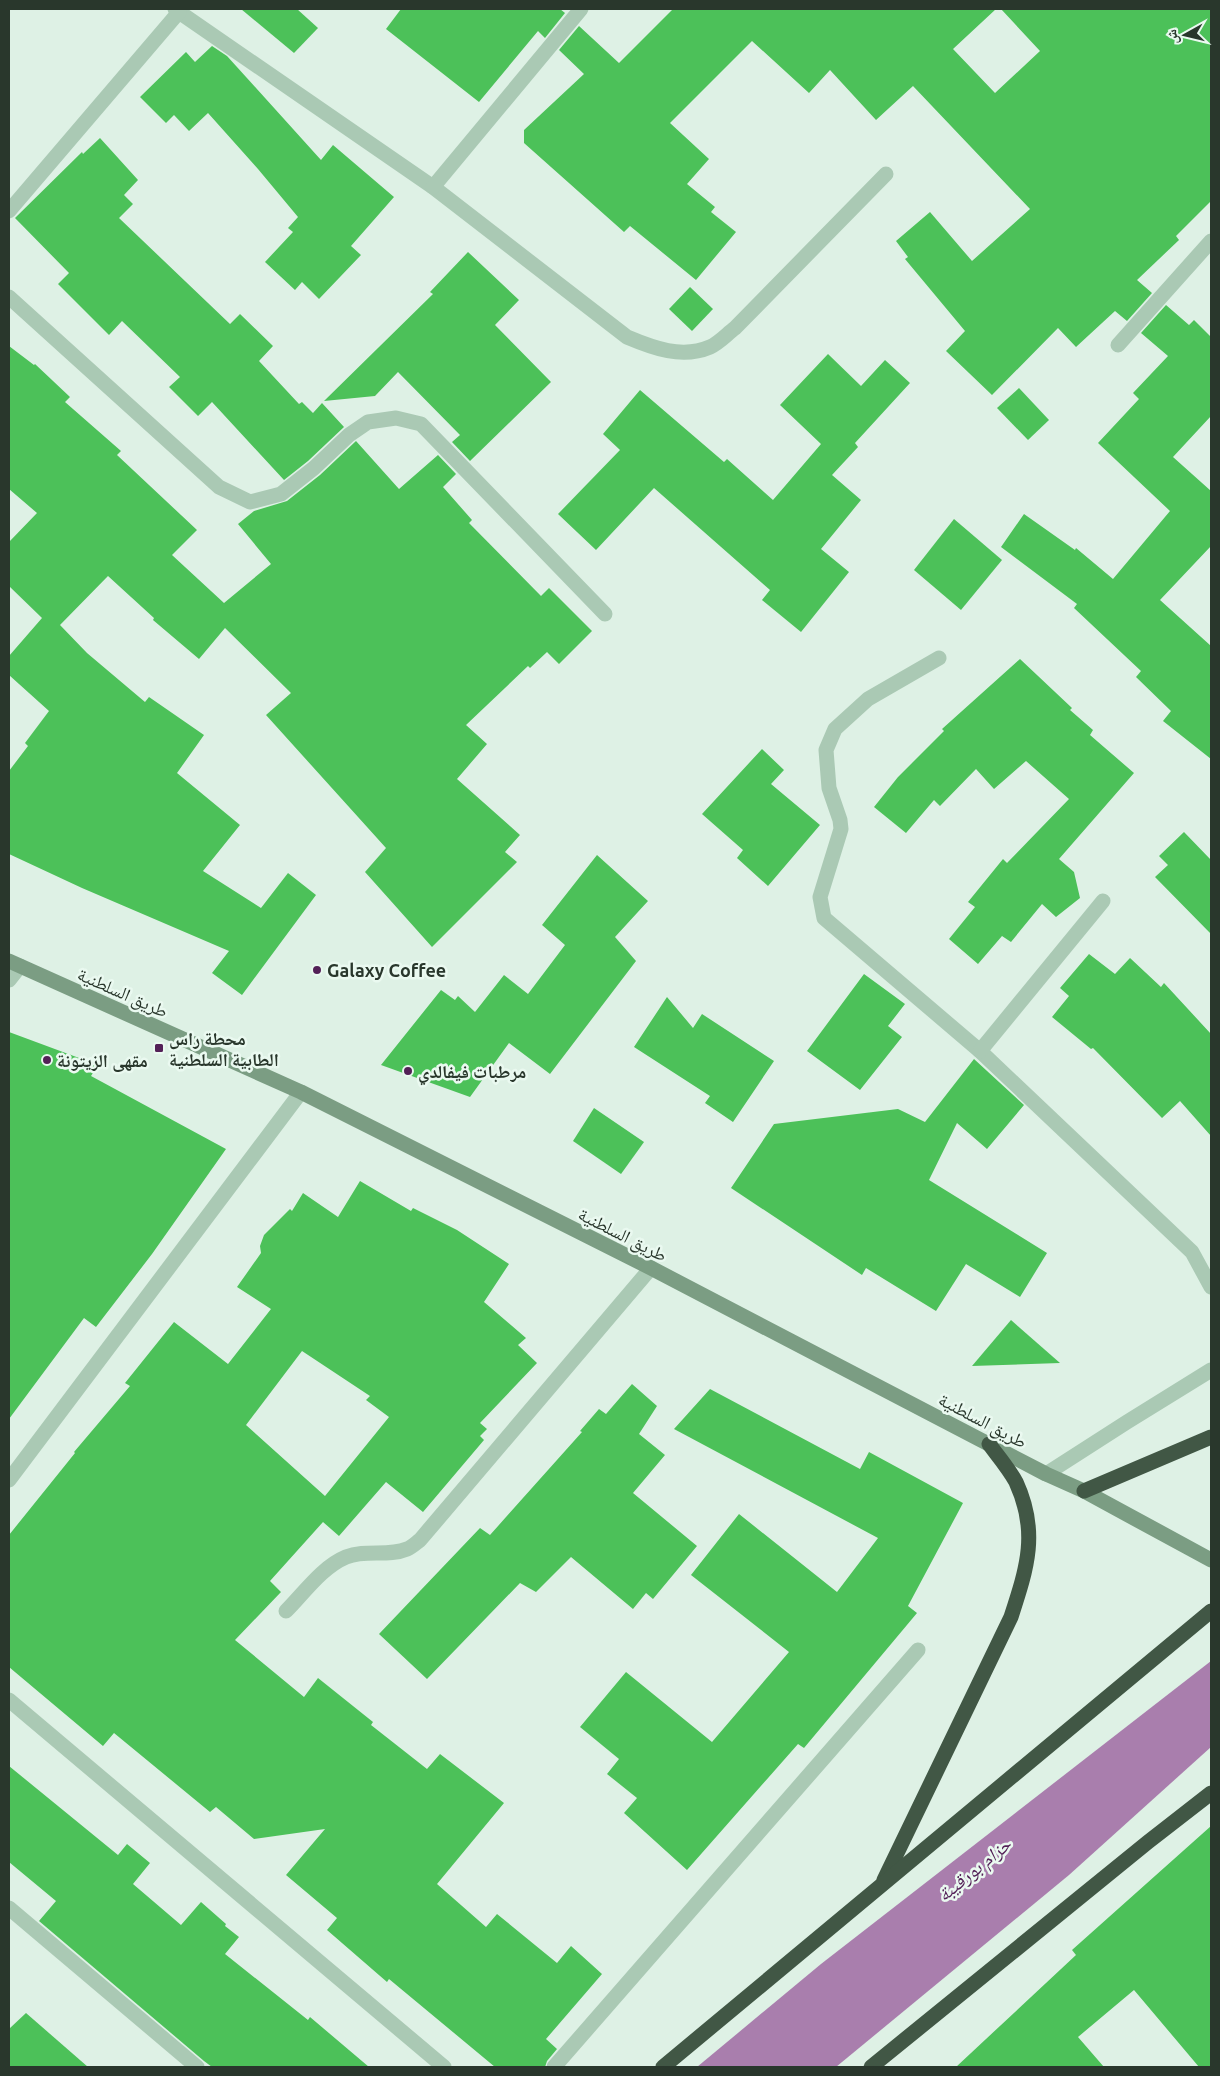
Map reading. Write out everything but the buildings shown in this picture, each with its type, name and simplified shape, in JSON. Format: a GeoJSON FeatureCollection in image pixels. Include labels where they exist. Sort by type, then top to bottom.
{"type":"FeatureCollection","features":[{"type":"Feature","properties":{"kind":"highway"},"geometry":{"type":"LineString","coordinates":[[1084,1491],[1211,1437]]}},
{"type":"Feature","properties":{"kind":"highway"},"geometry":{"type":"LineString","coordinates":[[881,1886],[1011,1617],[1026,1572],[1029,1545],[1027,1513],[1015,1481],[989,1444]]}},
{"type":"Feature","properties":{"kind":"highway"},"geometry":{"type":"LineString","coordinates":[[663,2067],[1211,1611]]}},
{"type":"Feature","properties":{"kind":"highway"},"geometry":{"type":"LineString","coordinates":[[871,2067],[1211,1793]]}},
{"type":"Feature","properties":{"kind":"main road","name":"طريق السلطنية"},"geometry":{"type":"LineString","coordinates":[[14,963],[301,1092],[651,1268],[1046,1474],[1084,1491],[1211,1560]]}},
{"type":"Feature","properties":{"kind":"street"},"geometry":{"type":"LineString","coordinates":[[433,187],[581,9]]}},
{"type":"Feature","properties":{"kind":"street"},"geometry":{"type":"LineString","coordinates":[[9,211],[177,10],[433,187],[627,337],[656,349],[685,352],[710,347],[735,328],[886,174]]}},
{"type":"Feature","properties":{"kind":"street"},"geometry":{"type":"LineString","coordinates":[[1118,345],[1211,241]]}},
{"type":"Feature","properties":{"kind":"street"},"geometry":{"type":"LineString","coordinates":[[9,297],[220,487],[250,502],[281,494],[314,468],[349,435],[368,422],[396,418],[421,424],[605,614]]}},
{"type":"Feature","properties":{"kind":"street"},"geometry":{"type":"LineString","coordinates":[[939,658],[868,699],[835,729],[826,750],[829,788],[840,820],[841,829],[820,897],[824,918],[980,1051],[1192,1252],[1211,1287]]}},
{"type":"Feature","properties":{"kind":"street"},"geometry":{"type":"LineString","coordinates":[[980,1051],[1102,901]]}},
{"type":"Feature","properties":{"kind":"street"},"geometry":{"type":"LineString","coordinates":[[9,980],[14,963]]}},
{"type":"Feature","properties":{"kind":"street"},"geometry":{"type":"LineString","coordinates":[[9,1480],[301,1092]]}},
{"type":"Feature","properties":{"kind":"street"},"geometry":{"type":"LineString","coordinates":[[286,1611],[331,1566],[347,1557],[408,1549],[420,1540],[651,1268]]}},
{"type":"Feature","properties":{"kind":"street"},"geometry":{"type":"LineString","coordinates":[[1046,1474],[1211,1370]]}},
{"type":"Feature","properties":{"kind":"street"},"geometry":{"type":"LineString","coordinates":[[554,2067],[918,1650]]}},
{"type":"Feature","properties":{"kind":"street"},"geometry":{"type":"LineString","coordinates":[[9,1700],[444,2067]]}},
{"type":"Feature","properties":{"kind":"street"},"geometry":{"type":"LineString","coordinates":[[9,1908],[197,2067]]}},
{"type":"Feature","properties":{"kind":"water","name":"حزام بورقيبة"},"geometry":{"type":"Polygon","coordinates":[[[1211,1661],[1211,1747],[1069,1875],[836,2067],[697,2067],[821,1964],[1211,1661]]]}},
{"type":"Feature","properties":{"kind":"place","name":"Galaxy Coffee"},"geometry":{"type":"Point","coordinates":[317,970]}},
{"type":"Feature","properties":{"kind":"place","name":"محطة راس الطابية السلطنية"},"geometry":{"type":"Point","coordinates":[159,1048]}},
{"type":"Feature","properties":{"kind":"place","name":"مقهى الزيتونة"},"geometry":{"type":"Point","coordinates":[47,1060]}},
{"type":"Feature","properties":{"kind":"place","name":"مرطبات فيفالدي"},"geometry":{"type":"Point","coordinates":[408,1071]}}]}
